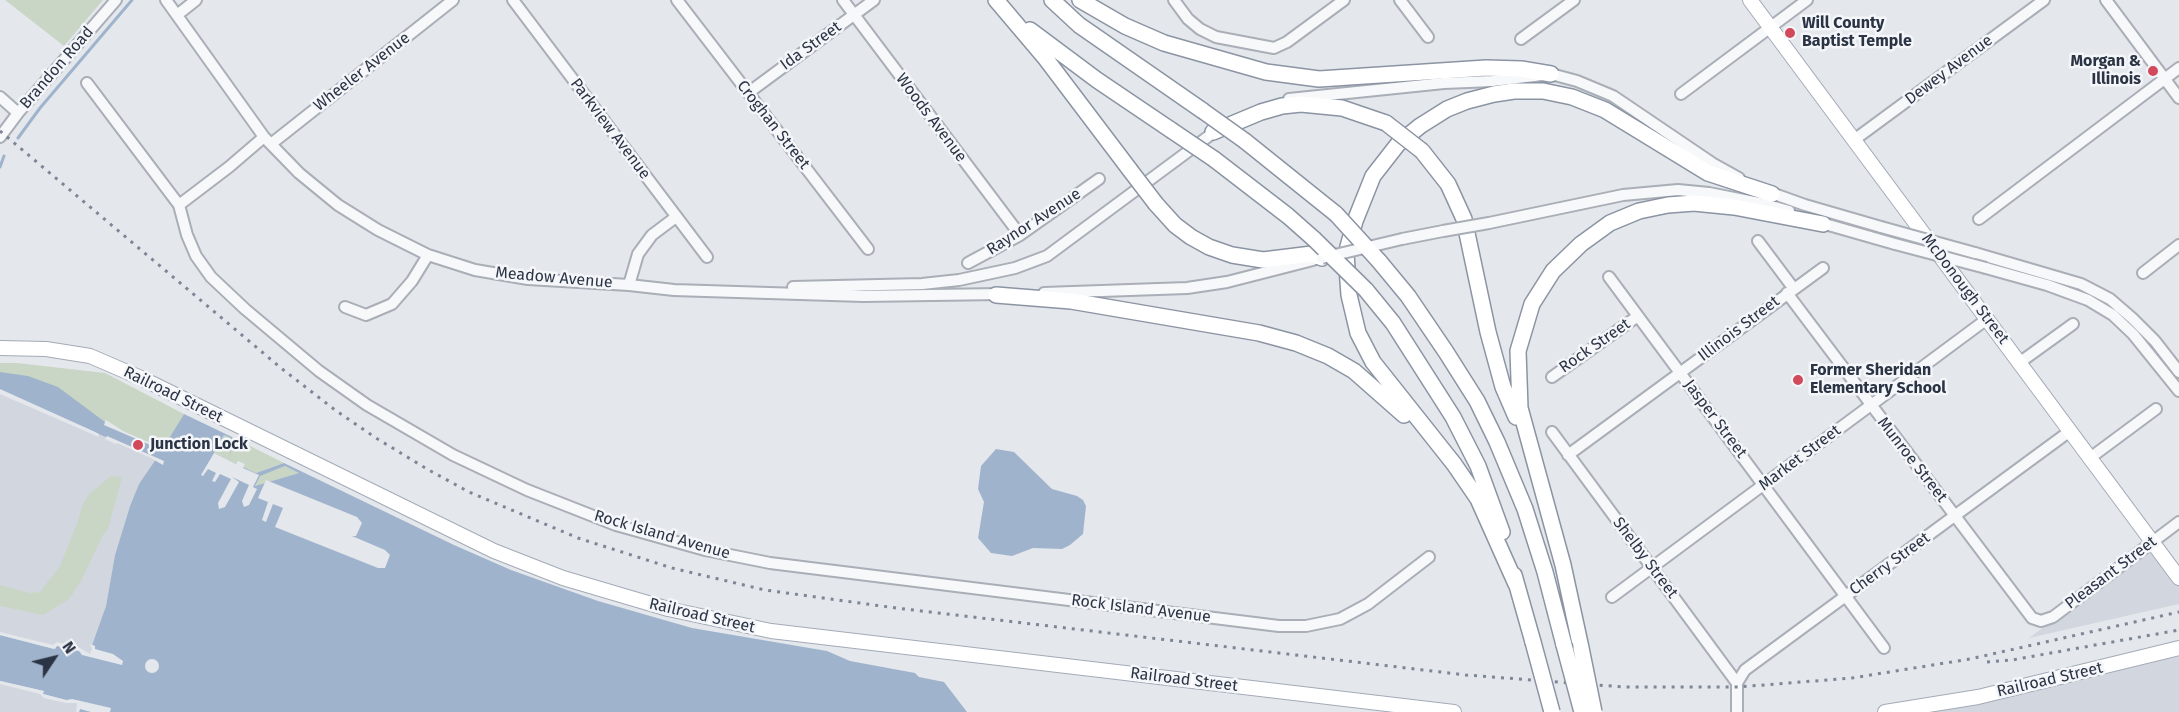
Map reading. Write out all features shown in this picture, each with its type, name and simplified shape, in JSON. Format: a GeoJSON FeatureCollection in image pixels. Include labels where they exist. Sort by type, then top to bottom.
{"type":"FeatureCollection","features":[{"type":"Feature","properties":{"kind":"highway"},"geometry":{"type":"LineString","coordinates":[[996,0],[1046,59],[1156,204],[1175,225],[1209,247],[1232,255],[1263,260],[1312,254],[1322,258]]}},
{"type":"Feature","properties":{"kind":"highway"},"geometry":{"type":"LineString","coordinates":[[1052,0],[1079,26],[1245,141],[1336,214],[1408,296],[1477,401],[1525,508],[1545,572],[1582,712]]}},
{"type":"Feature","properties":{"kind":"highway"},"geometry":{"type":"LineString","coordinates":[[1080,0],[1125,27],[1164,44],[1266,72],[1319,79],[1486,68],[1521,69],[1551,74]]}},
{"type":"Feature","properties":{"kind":"highway"},"geometry":{"type":"LineString","coordinates":[[1008,14],[1097,80],[1215,159],[1288,216],[1366,290],[1393,323],[1453,417],[1473,456],[1497,515],[1552,712]]}},
{"type":"Feature","properties":{"kind":"highway"},"geometry":{"type":"LineString","coordinates":[[1516,584],[1478,499],[1454,464],[1373,362],[1358,333],[1349,295],[1346,254],[1366,191],[1386,158],[1420,126],[1447,109],[1467,101],[1514,91],[1543,91],[1572,97],[1605,110],[1708,173],[1772,194]]}},
{"type":"Feature","properties":{"kind":"highway"},"geometry":{"type":"LineString","coordinates":[[1213,132],[1261,112],[1301,104],[1342,108],[1386,123],[1422,151],[1439,170],[1457,200],[1464,219],[1488,332],[1503,387],[1526,432]]}},
{"type":"Feature","properties":{"kind":"highway"},"geometry":{"type":"LineString","coordinates":[[1594,712],[1563,565],[1520,408],[1518,351],[1532,304],[1553,271],[1581,244],[1610,223],[1639,211],[1694,203],[1734,207],[1823,224]]}},
{"type":"Feature","properties":{"kind":"highway"},"geometry":{"type":"LineString","coordinates":[[996,295],[1071,301],[1259,333],[1296,343],[1354,371],[1390,402],[1454,464]]}},
{"type":"Feature","properties":{"kind":"main road","name":"McDonough Street"},"geometry":{"type":"LineString","coordinates":[[1750,0],[2179,578]]}},
{"type":"Feature","properties":{"kind":"main road","name":"Railroad Street"},"geometry":{"type":"LineString","coordinates":[[0,348],[46,349],[90,356],[494,551],[563,578],[668,609],[771,631],[1454,712]]}},
{"type":"Feature","properties":{"kind":"main road","name":"Railroad Street"},"geometry":{"type":"LineString","coordinates":[[1885,712],[1978,697],[2179,648]]}},
{"type":"Feature","properties":{"kind":"street","name":"Brandon Road"},"geometry":{"type":"LineString","coordinates":[[0,137],[116,0]]}},
{"type":"Feature","properties":{"kind":"street","name":"Meadow Avenue"},"geometry":{"type":"LineString","coordinates":[[166,0],[267,140],[299,172],[338,205],[378,230],[428,255],[475,270],[528,279],[674,290],[729,290]]}},
{"type":"Feature","properties":{"kind":"street"},"geometry":{"type":"LineString","coordinates":[[177,15],[196,0]]}},
{"type":"Feature","properties":{"kind":"street","name":"Parkview Avenue"},"geometry":{"type":"LineString","coordinates":[[513,0],[707,257]]}},
{"type":"Feature","properties":{"kind":"street","name":"Croghan Street"},"geometry":{"type":"LineString","coordinates":[[677,0],[868,249]]}},
{"type":"Feature","properties":{"kind":"street","name":"Woods Avenue"},"geometry":{"type":"LineString","coordinates":[[843,0],[1020,235]]}},
{"type":"Feature","properties":{"kind":"street","name":"Ida Street"},"geometry":{"type":"LineString","coordinates":[[748,93],[874,0]]}},
{"type":"Feature","properties":{"kind":"street"},"geometry":{"type":"LineString","coordinates":[[1174,0],[1188,19],[1200,29],[1216,37],[1259,47],[1274,48],[1287,42],[1344,0]]}},
{"type":"Feature","properties":{"kind":"street"},"geometry":{"type":"LineString","coordinates":[[1400,0],[1428,37]]}},
{"type":"Feature","properties":{"kind":"street"},"geometry":{"type":"LineString","coordinates":[[1521,39],[1574,0]]}},
{"type":"Feature","properties":{"kind":"street"},"geometry":{"type":"LineString","coordinates":[[1681,94],[1807,0]]}},
{"type":"Feature","properties":{"kind":"street","name":"Dewey Avenue"},"geometry":{"type":"LineString","coordinates":[[1854,140],[2044,0]]}},
{"type":"Feature","properties":{"kind":"street"},"geometry":{"type":"LineString","coordinates":[[2106,0],[2179,98]]}},
{"type":"Feature","properties":{"kind":"street","name":"Wheeler Avenue"},"geometry":{"type":"LineString","coordinates":[[179,205],[446,2]]}},
{"type":"Feature","properties":{"kind":"street"},"geometry":{"type":"LineString","coordinates":[[1979,219],[2179,68]]}},
{"type":"Feature","properties":{"kind":"street"},"geometry":{"type":"LineString","coordinates":[[729,290],[922,284],[959,280],[1015,268],[1047,256],[1213,132],[1239,117],[1282,100],[1551,74],[1577,81],[1613,96],[1712,163],[1772,194],[2081,284],[2110,299],[2132,318],[2179,370]]}},
{"type":"Feature","properties":{"kind":"street","name":"Rock Island Avenue"},"geometry":{"type":"LineString","coordinates":[[87,83],[179,205],[187,235],[196,256],[211,277],[318,371],[367,405],[453,455],[527,490],[616,525],[705,550],[770,563],[1279,626],[1306,626],[1340,619],[1368,604],[1429,557]]}},
{"type":"Feature","properties":{"kind":"street"},"geometry":{"type":"LineString","coordinates":[[0,97],[18,113]]}},
{"type":"Feature","properties":{"kind":"street","name":"Raynor Avenue"},"geometry":{"type":"LineString","coordinates":[[968,263],[1020,235],[1099,179]]}},
{"type":"Feature","properties":{"kind":"street"},"geometry":{"type":"LineString","coordinates":[[729,290],[863,296],[996,295],[1187,288],[1227,282],[1402,239],[1623,195],[1678,190],[1709,193],[1764,204],[1823,224],[2047,285],[2088,300],[2113,315],[2133,334],[2178,390]]}},
{"type":"Feature","properties":{"kind":"street"},"geometry":{"type":"LineString","coordinates":[[629,285],[638,254],[652,235],[676,217]]}},
{"type":"Feature","properties":{"kind":"street","name":"Munroe Street"},"geometry":{"type":"LineString","coordinates":[[1758,241],[1870,405],[2032,618],[2041,621]]}},
{"type":"Feature","properties":{"kind":"street"},"geometry":{"type":"LineString","coordinates":[[2143,273],[2179,245]]}},
{"type":"Feature","properties":{"kind":"street"},"geometry":{"type":"LineString","coordinates":[[345,307],[366,315],[392,304],[412,281],[428,255]]}},
{"type":"Feature","properties":{"kind":"street","name":"Illinois Street"},"geometry":{"type":"LineString","coordinates":[[1568,455],[1823,268]]}},
{"type":"Feature","properties":{"kind":"street","name":"Jasper Street"},"geometry":{"type":"LineString","coordinates":[[1609,277],[1884,648]]}},
{"type":"Feature","properties":{"kind":"street","name":"Rock Street"},"geometry":{"type":"LineString","coordinates":[[1552,376],[1638,316]]}},
{"type":"Feature","properties":{"kind":"street","name":"Market Street"},"geometry":{"type":"LineString","coordinates":[[1612,597],[1987,319]]}},
{"type":"Feature","properties":{"kind":"street"},"geometry":{"type":"LineString","coordinates":[[2019,363],[2073,324]]}},
{"type":"Feature","properties":{"kind":"street"},"geometry":{"type":"LineString","coordinates":[[2090,458],[2156,409]]}},
{"type":"Feature","properties":{"kind":"street","name":"Cherry Street"},"geometry":{"type":"LineString","coordinates":[[1737,683],[1745,670],[2070,431]]}},
{"type":"Feature","properties":{"kind":"street","name":"Shelby Street"},"geometry":{"type":"LineString","coordinates":[[1552,432],[1737,683]]}},
{"type":"Feature","properties":{"kind":"street","name":"Pleasant Street"},"geometry":{"type":"LineString","coordinates":[[2041,621],[2053,617],[2179,522]]}},
{"type":"Feature","properties":{"kind":"street"},"geometry":{"type":"LineString","coordinates":[[1737,683],[1737,712]]}},
{"type":"Feature","properties":{"kind":"shaded area"},"geometry":{"type":"Polygon","coordinates":[[[0,391],[156,459],[139,484],[130,506],[115,555],[106,606],[92,644],[92,658],[79,651],[57,646],[55,649],[0,635],[0,391]]]}},
{"type":"Feature","properties":{"kind":"shaded area"},"geometry":{"type":"Polygon","coordinates":[[[2151,547],[2179,583],[2179,604],[2029,638],[2151,547]]]}},
{"type":"Feature","properties":{"kind":"shaded area"},"geometry":{"type":"Polygon","coordinates":[[[2179,654],[2179,712],[1923,712],[2179,654]]]}},
{"type":"Feature","properties":{"kind":"shaded area"},"geometry":{"type":"Polygon","coordinates":[[[0,681],[81,700],[79,712],[0,712],[0,681]]]}},
{"type":"Feature","properties":{"kind":"green space"},"geometry":{"type":"Polygon","coordinates":[[[5,0],[103,0],[64,46],[5,0]]]}},
{"type":"Feature","properties":{"kind":"green space"},"geometry":{"type":"Polygon","coordinates":[[[0,363],[105,373],[184,414],[164,449],[123,431],[106,420],[103,425],[0,391],[0,363]]]}},
{"type":"Feature","properties":{"kind":"green space"},"geometry":{"type":"Polygon","coordinates":[[[224,435],[284,463],[256,473],[236,464],[214,453],[224,435]]]}},
{"type":"Feature","properties":{"kind":"green space"},"geometry":{"type":"Polygon","coordinates":[[[285,466],[300,473],[255,486],[259,476],[285,466]]]}},
{"type":"Feature","properties":{"kind":"green space"},"geometry":{"type":"Polygon","coordinates":[[[111,476],[122,477],[108,529],[69,599],[43,615],[0,606],[0,585],[29,593],[40,592],[60,566],[83,504],[90,493],[111,476]]]}},
{"type":"Feature","properties":{"kind":"water"},"geometry":{"type":"Polygon","coordinates":[[[0,372],[28,376],[58,387],[105,422],[104,425],[162,450],[184,414],[232,437],[230,461],[256,473],[284,463],[454,545],[511,570],[598,601],[692,628],[827,651],[850,661],[915,673],[919,677],[944,682],[967,712],[79,712],[81,701],[66,700],[43,694],[43,691],[0,681],[0,635],[54,649],[56,645],[92,657],[95,646],[92,645],[106,606],[115,555],[130,506],[139,484],[156,459],[0,391],[0,372]],[[224,435],[214,453],[230,461],[231,438],[224,435]],[[285,466],[260,476],[255,486],[299,473],[285,466]]]}},
{"type":"Feature","properties":{"kind":"water"},"geometry":{"type":"Polygon","coordinates":[[[996,449],[1014,452],[1052,489],[1083,500],[1086,506],[1083,534],[1062,549],[1033,548],[1012,556],[991,553],[978,538],[984,502],[978,489],[981,466],[996,449]]]}},
{"type":"Feature","properties":{"kind":"pier"},"geometry":{"type":"Polygon","coordinates":[[[0,389],[93,431],[99,434],[98,437],[0,394],[0,389]]]}},
{"type":"Feature","properties":{"kind":"pier"},"geometry":{"type":"Polygon","coordinates":[[[107,436],[164,461],[163,465],[105,439],[107,436]]]}},
{"type":"Feature","properties":{"kind":"pier"},"geometry":{"type":"Polygon","coordinates":[[[214,453],[236,464],[238,461],[245,464],[243,468],[259,475],[253,487],[257,489],[249,505],[244,507],[242,501],[249,485],[232,477],[239,482],[225,507],[219,509],[218,503],[231,479],[220,474],[215,482],[212,481],[216,473],[208,469],[203,476],[201,475],[214,453]]]}},
{"type":"Feature","properties":{"kind":"pier"},"geometry":{"type":"Polygon","coordinates":[[[266,480],[357,517],[362,523],[356,536],[352,536],[385,550],[390,555],[385,568],[378,568],[275,527],[283,508],[273,504],[266,522],[262,520],[268,502],[258,498],[266,480]]]}},
{"type":"Feature","properties":{"kind":"pier"},"geometry":{"type":"Polygon","coordinates":[[[0,632],[53,645],[57,642],[80,648],[90,654],[92,648],[89,644],[95,646],[95,649],[113,654],[123,661],[122,665],[82,655],[79,651],[57,646],[55,649],[0,635],[0,632]]]}},
{"type":"Feature","properties":{"kind":"pier"},"geometry":{"type":"Polygon","coordinates":[[[149,659],[155,659],[159,666],[155,673],[149,673],[145,669],[145,663],[149,659]]]}},
{"type":"Feature","properties":{"kind":"pier"},"geometry":{"type":"Polygon","coordinates":[[[0,681],[44,691],[43,694],[66,700],[72,699],[111,708],[110,712],[91,712],[80,709],[76,712],[77,703],[44,698],[40,694],[0,684],[0,681]]]}},
{"type":"Feature","properties":{"kind":"waterway"},"geometry":{"type":"LineString","coordinates":[[18,138],[40,108],[132,0]]}},
{"type":"Feature","properties":{"kind":"waterway"},"geometry":{"type":"LineString","coordinates":[[0,167],[4,156]]}},
{"type":"Feature","properties":{"kind":"railway"},"geometry":{"type":"LineString","coordinates":[[0,131],[281,368],[335,410],[427,469],[469,492],[578,538],[672,568],[765,590],[896,608],[1466,675],[1624,687],[1738,687],[1852,678],[1970,659],[2179,612]]}},
{"type":"Feature","properties":{"kind":"railway"},"geometry":{"type":"LineString","coordinates":[[1987,662],[2012,660],[2179,630]]}},
{"type":"Feature","properties":{"kind":"place","name":"Will County Baptist Temple"},"geometry":{"type":"Point","coordinates":[1790,33]}},
{"type":"Feature","properties":{"kind":"place","name":"Morgan & Illinois"},"geometry":{"type":"Point","coordinates":[2153,71]}},
{"type":"Feature","properties":{"kind":"place","name":"Former Sheridan Elementary School"},"geometry":{"type":"Point","coordinates":[1798,380]}},
{"type":"Feature","properties":{"kind":"place","name":"Junction Lock"},"geometry":{"type":"Point","coordinates":[138,445]}}]}
